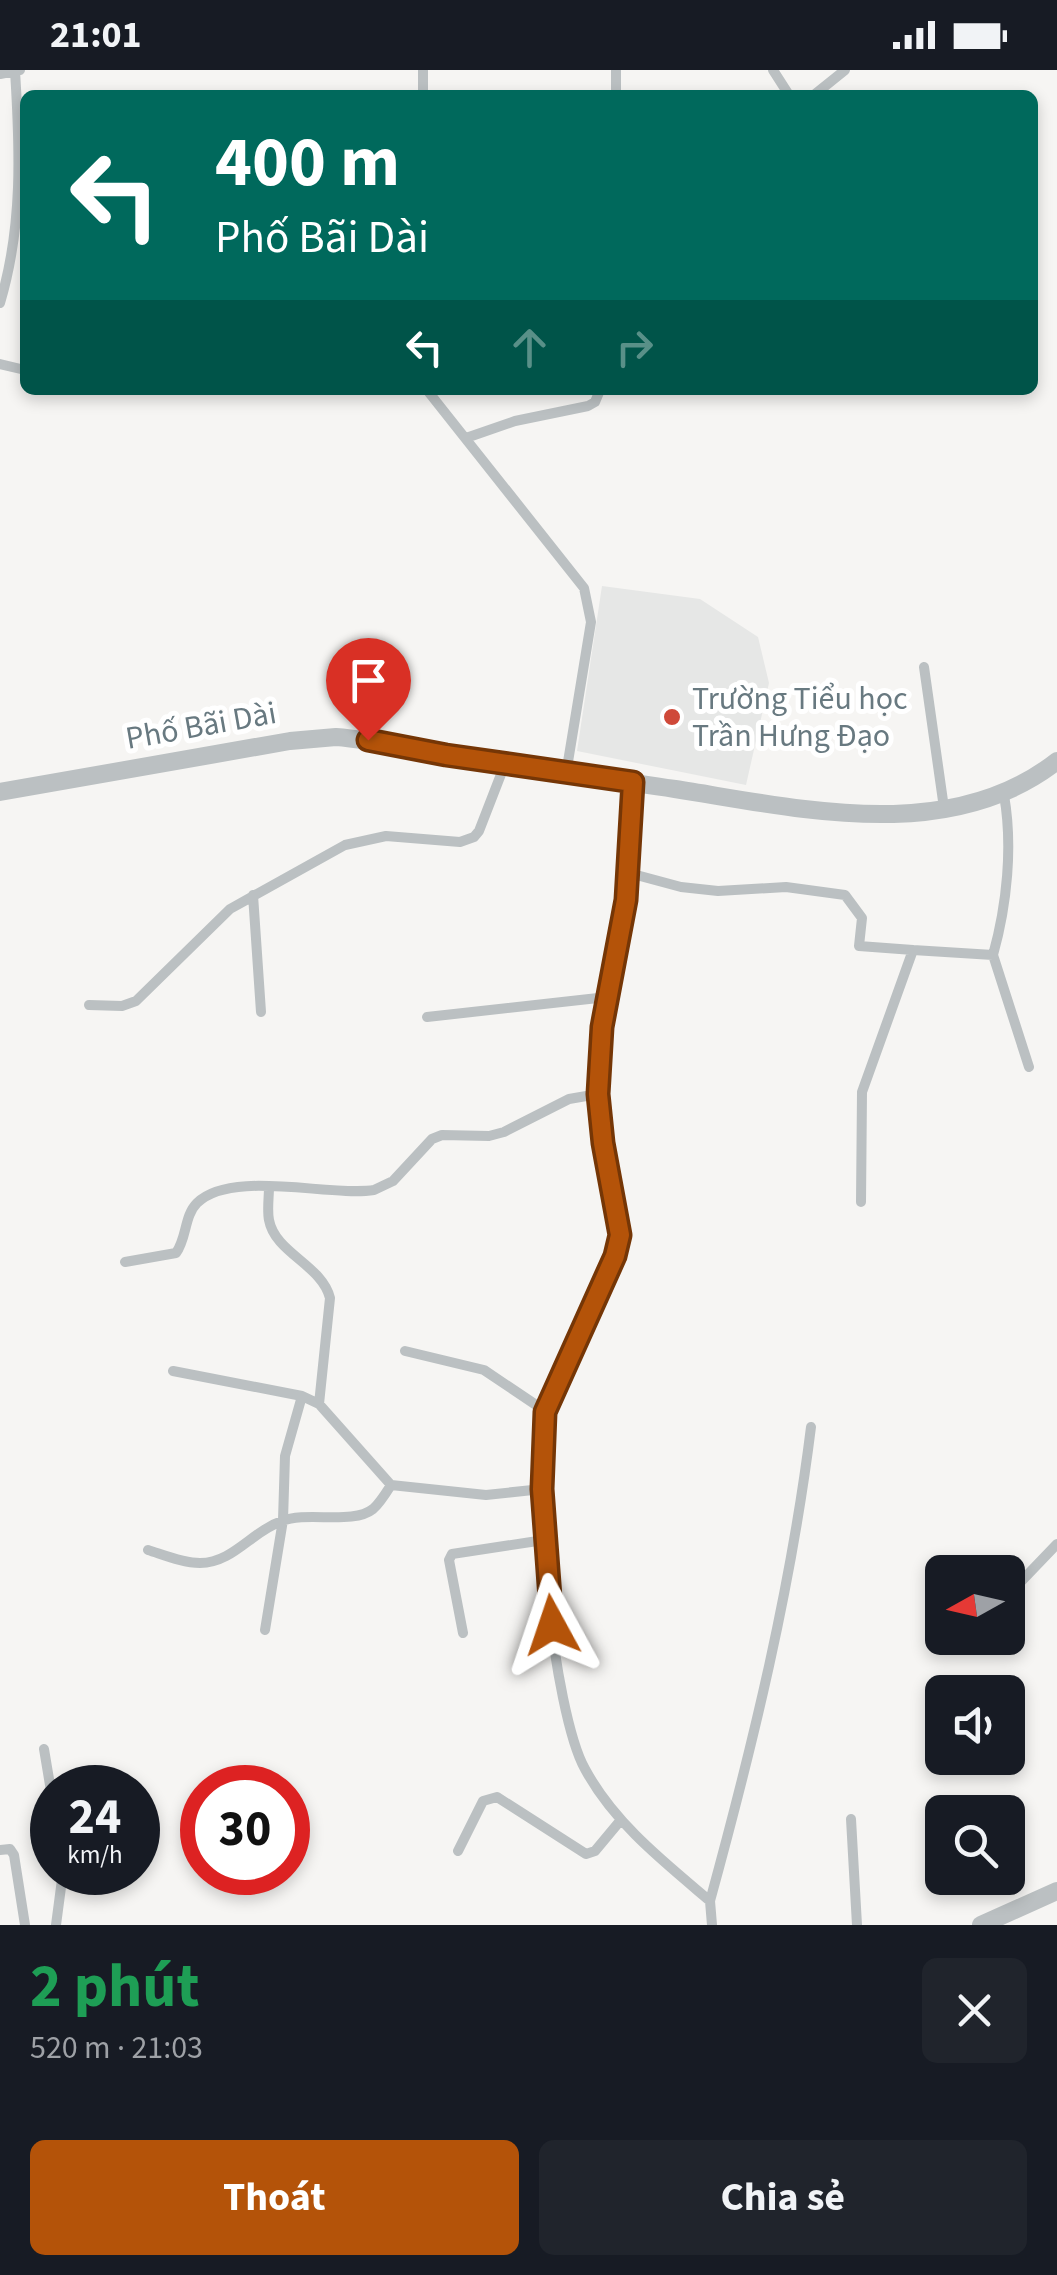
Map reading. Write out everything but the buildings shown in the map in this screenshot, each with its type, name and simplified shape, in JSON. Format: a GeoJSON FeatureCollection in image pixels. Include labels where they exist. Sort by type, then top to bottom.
{"type":"FeatureCollection","features":[{"type":"Feature","properties":{"kind":"street"},"geometry":{"type":"LineString","coordinates":[[0,74],[18,70],[20,148],[17,228],[0,302]]}},
{"type":"Feature","properties":{"kind":"street"},"geometry":{"type":"LineString","coordinates":[[820,90],[845,70]]}},
{"type":"Feature","properties":{"kind":"street"},"geometry":{"type":"LineString","coordinates":[[432,395],[579,578],[588,599],[591,622],[566,774]]}},
{"type":"Feature","properties":{"kind":"street"},"geometry":{"type":"LineString","coordinates":[[466,438],[515,421],[588,406],[596,402],[598,395]]}},
{"type":"Feature","properties":{"kind":"street"},"geometry":{"type":"LineString","coordinates":[[924,668],[944,808]]}},
{"type":"Feature","properties":{"kind":"street","name":"Phố Bãi Dài"},"geometry":{"type":"LineString","coordinates":[[0,792],[313,738],[368,740],[794,808],[889,814],[944,808],[1004,794],[1057,761]]}},
{"type":"Feature","properties":{"kind":"street"},"geometry":{"type":"LineString","coordinates":[[89,1005],[122,1006],[136,1001],[220,917],[253,894],[344,845],[370,838],[460,842],[474,837],[505,764]]}},
{"type":"Feature","properties":{"kind":"street"},"geometry":{"type":"LineString","coordinates":[[633,782],[630,873],[602,1027],[598,1094],[620,1235],[615,1256],[545,1412],[544,1540],[552,1625],[570,1725],[583,1766],[620,1821],[710,1901]]}},
{"type":"Feature","properties":{"kind":"street"},"geometry":{"type":"LineString","coordinates":[[1004,794],[1008,820],[1006,866],[1001,926],[993,955],[1029,1067]]}},
{"type":"Feature","properties":{"kind":"street"},"geometry":{"type":"LineString","coordinates":[[630,873],[681,887],[718,891],[786,887],[845,894],[862,918],[859,946],[993,955]]}},
{"type":"Feature","properties":{"kind":"street"},"geometry":{"type":"LineString","coordinates":[[253,894],[261,1012]]}},
{"type":"Feature","properties":{"kind":"street"},"geometry":{"type":"LineString","coordinates":[[861,1202],[862,1092],[913,950]]}},
{"type":"Feature","properties":{"kind":"street"},"geometry":{"type":"LineString","coordinates":[[428,1017],[607,998]]}},
{"type":"Feature","properties":{"kind":"street"},"geometry":{"type":"LineString","coordinates":[[125,1262],[176,1253],[191,1211],[200,1200],[238,1186],[374,1190],[392,1181],[432,1139],[442,1135],[489,1136],[504,1132],[568,1100],[598,1094]]}},
{"type":"Feature","properties":{"kind":"street"},"geometry":{"type":"LineString","coordinates":[[269,1186],[270,1225],[324,1282],[330,1298],[318,1404]]}},
{"type":"Feature","properties":{"kind":"street"},"geometry":{"type":"LineString","coordinates":[[404,1350],[484,1370],[545,1412]]}},
{"type":"Feature","properties":{"kind":"street"},"geometry":{"type":"LineString","coordinates":[[173,1371],[302,1396],[318,1404],[391,1484],[486,1494],[542,1489]]}},
{"type":"Feature","properties":{"kind":"street"},"geometry":{"type":"LineString","coordinates":[[265,1630],[282,1520],[286,1456],[302,1396]]}},
{"type":"Feature","properties":{"kind":"street"},"geometry":{"type":"LineString","coordinates":[[712,1925],[710,1901],[755,1736],[799,1521],[811,1427]]}},
{"type":"Feature","properties":{"kind":"street"},"geometry":{"type":"LineString","coordinates":[[148,1550],[184,1561],[217,1560],[282,1520],[364,1514],[376,1506],[391,1484]]}},
{"type":"Feature","properties":{"kind":"street"},"geometry":{"type":"LineString","coordinates":[[462,1633],[449,1560],[452,1554],[544,1540]]}},
{"type":"Feature","properties":{"kind":"street"},"geometry":{"type":"LineString","coordinates":[[1025,1577],[1057,1544]]}},
{"type":"Feature","properties":{"kind":"street"},"geometry":{"type":"LineString","coordinates":[[44,1750],[47,1765]]}},
{"type":"Feature","properties":{"kind":"street"},"geometry":{"type":"LineString","coordinates":[[458,1851],[484,1801],[492,1797],[586,1854],[596,1851],[620,1821]]}},
{"type":"Feature","properties":{"kind":"street"},"geometry":{"type":"LineString","coordinates":[[851,1819],[857,1925]]}},
{"type":"Feature","properties":{"kind":"street"},"geometry":{"type":"LineString","coordinates":[[0,1850],[10,1849],[14,1856],[24,1925]]}},
{"type":"Feature","properties":{"kind":"street"},"geometry":{"type":"LineString","coordinates":[[981,1925],[1057,1890]]}},
{"type":"Feature","properties":{"kind":"street"},"geometry":{"type":"LineString","coordinates":[[56,1925],[60,1895]]}},
{"type":"Feature","properties":{"kind":"shaded area","name":"Trường Tiểu học Trần Hưng Đạo"},"geometry":{"type":"Polygon","coordinates":[[[602,586],[700,599],[758,637],[769,683],[746,785],[577,751],[602,586]]]}},
{"type":"Feature","properties":{"kind":"place","name":"Trường Tiểu học Trần Hưng Đạo"},"geometry":{"type":"Point","coordinates":[672,717]}},
{"type":"Feature","properties":{"kind":"route"},"geometry":{"type":"LineString","coordinates":[[368,740],[633,782],[630,873],[602,1027],[598,1094],[620,1235],[615,1256],[545,1412],[541,1469],[552,1625]]}}]}
